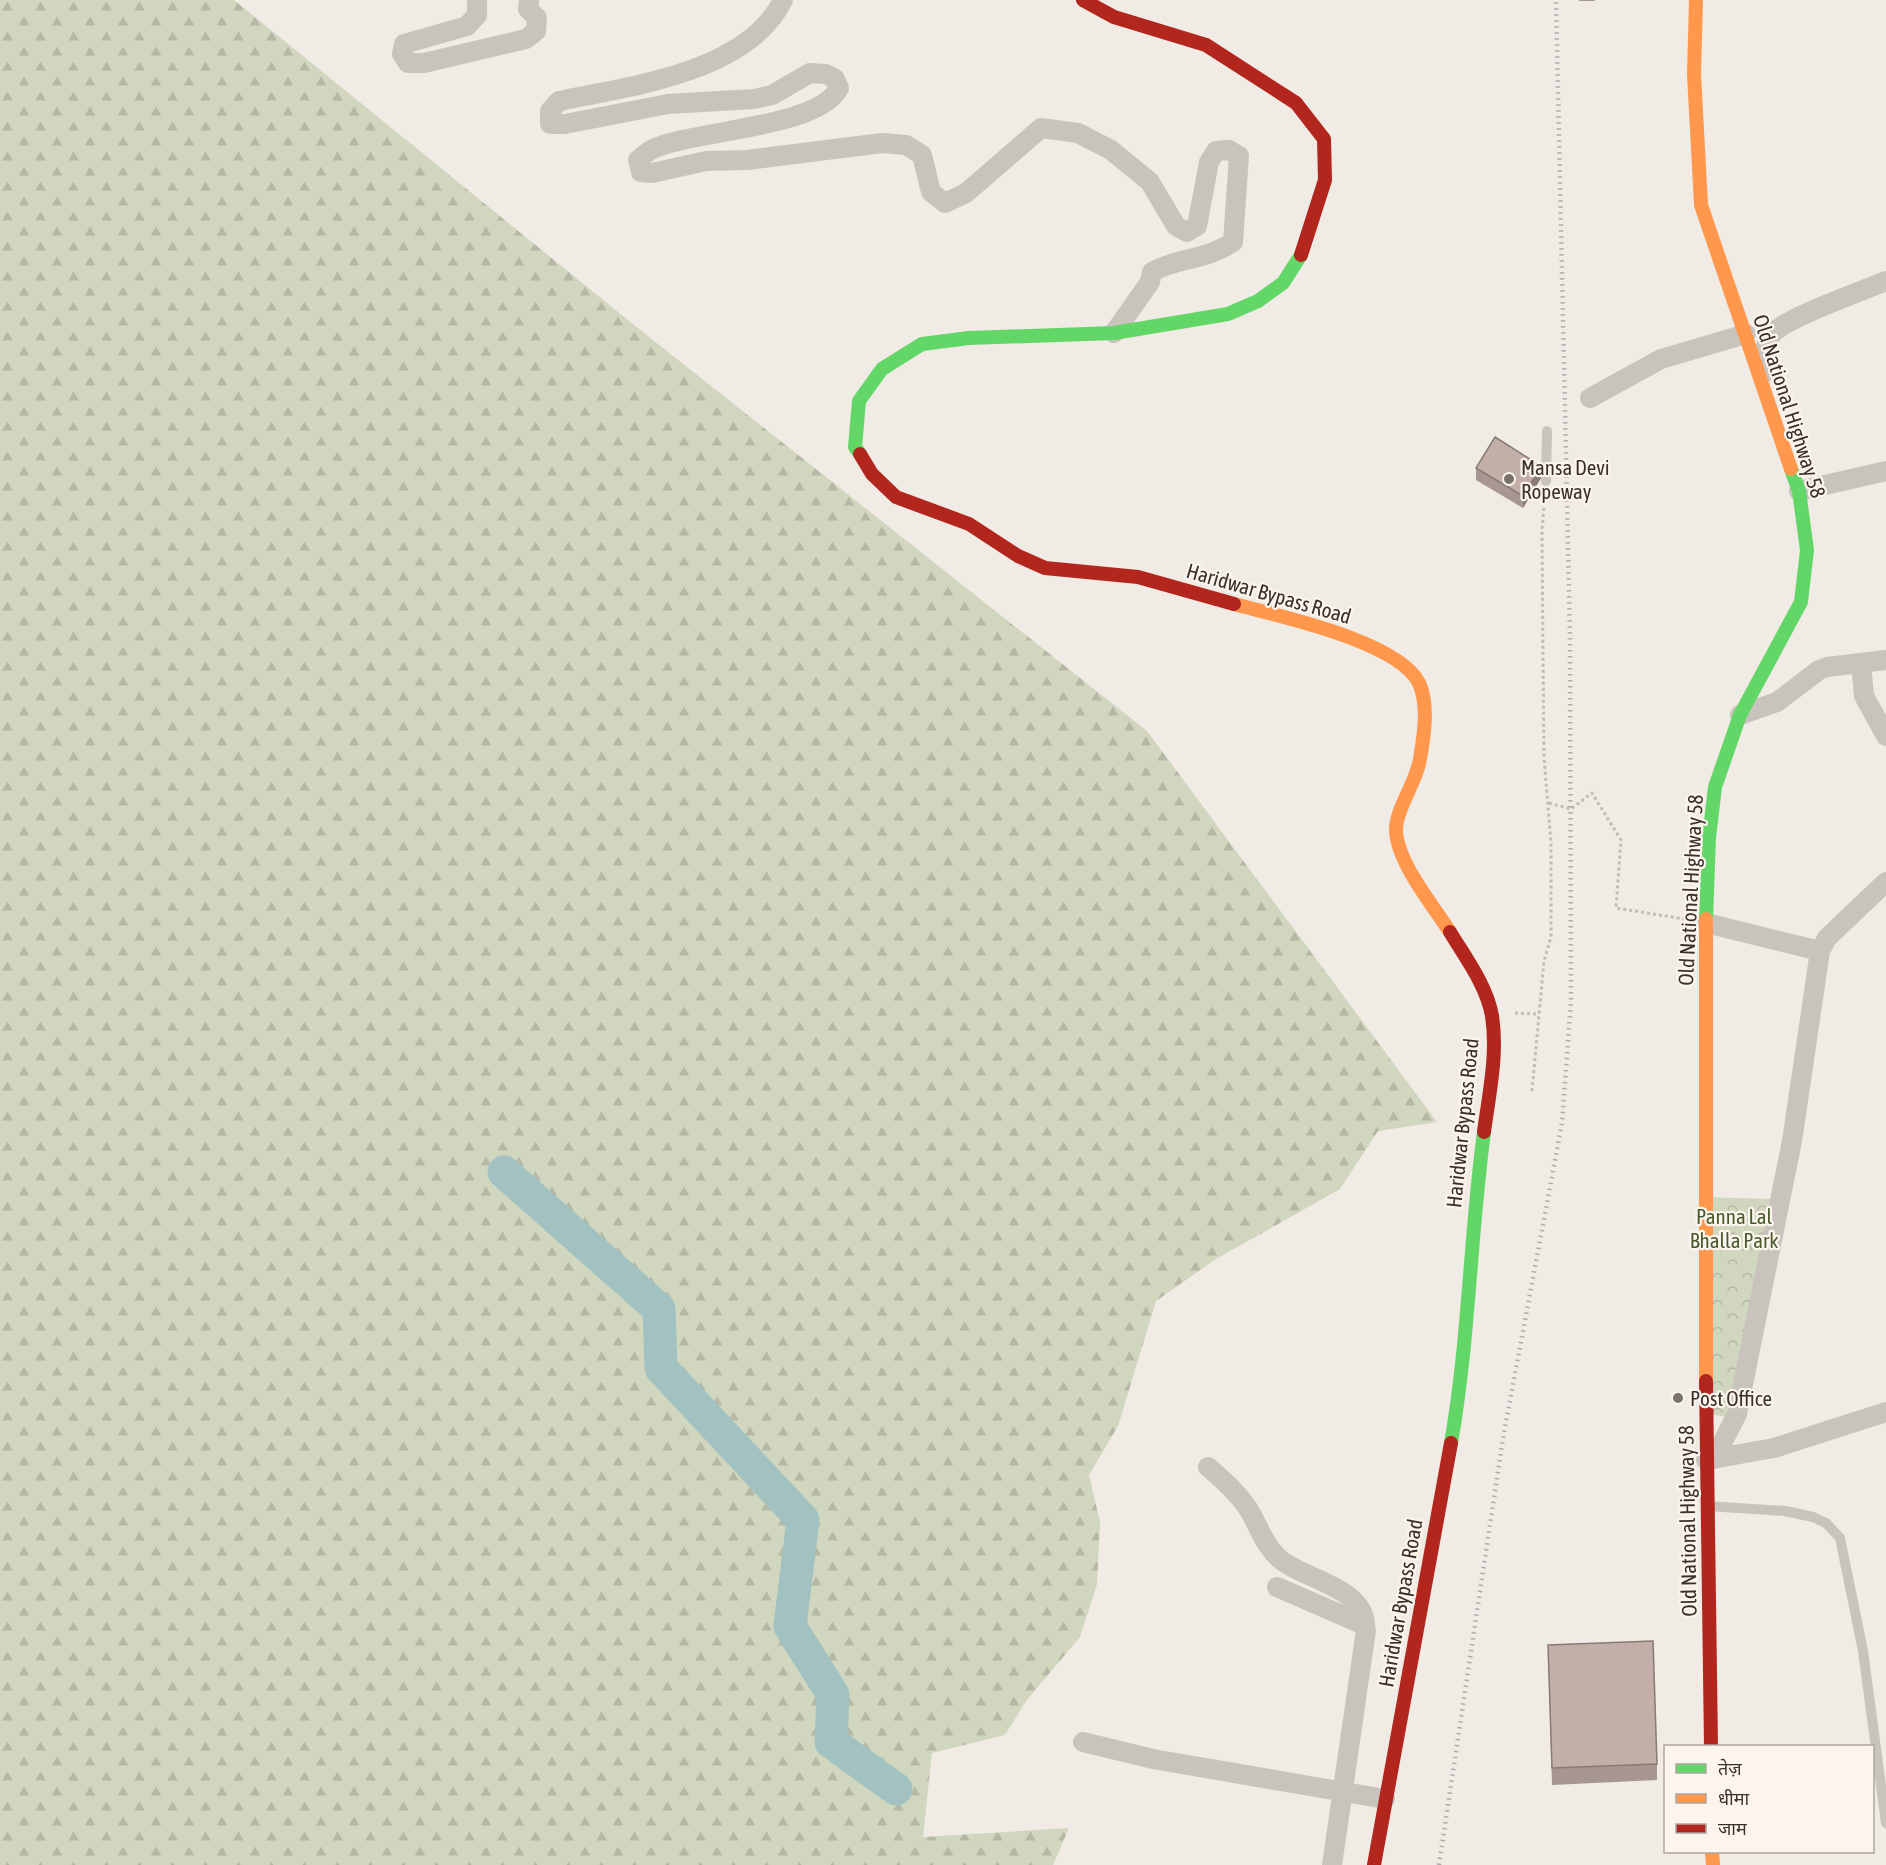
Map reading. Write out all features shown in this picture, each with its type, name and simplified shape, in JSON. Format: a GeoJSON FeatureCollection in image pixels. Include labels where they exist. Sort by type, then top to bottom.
{"type":"FeatureCollection","features":[{"type":"Feature","properties":{"kind":"main road","name":"Haridwar Bypass Road"},"geometry":{"type":"LineString","coordinates":[[1083,0],[1114,17],[1206,45],[1296,104],[1324,139],[1324,180],[1304,251],[1283,283],[1258,301],[1228,314],[1114,333],[969,338],[922,344],[882,369],[859,401],[855,447],[872,474],[896,497],[969,524],[1018,556],[1045,568],[1138,577],[1340,633],[1389,654],[1418,681],[1425,702],[1420,762],[1396,827],[1400,853],[1475,973],[1492,1014],[1494,1054],[1473,1216],[1460,1392],[1374,1865]]}},
{"type":"Feature","properties":{"kind":"main road","name":"Old National Highway 58"},"geometry":{"type":"LineString","coordinates":[[1696,0],[1694,74],[1701,205],[1799,491],[1806,550],[1801,602],[1740,715],[1715,787],[1709,838],[1706,923],[1710,1460],[1707,1506],[1711,1745]]}},
{"type":"Feature","properties":{"kind":"street"},"geometry":{"type":"LineString","coordinates":[[477,0],[477,15],[467,26],[404,44],[402,54],[408,63],[424,63],[526,39],[536,31],[537,18],[528,9],[529,0]]}},
{"type":"Feature","properties":{"kind":"street"},"geometry":{"type":"LineString","coordinates":[[783,0],[775,16],[729,54],[657,82],[559,101],[550,111],[550,124],[566,124],[668,104],[754,99],[772,95],[810,73],[826,74],[836,79],[839,88],[834,98],[818,108],[748,129],[693,138],[652,149],[638,160],[641,172],[652,173],[705,160],[747,160],[882,143],[906,145],[922,155],[932,192],[945,203],[966,193],[1041,128],[1078,133],[1111,150],[1150,182],[1176,226],[1187,232],[1197,226],[1209,162],[1216,151],[1229,150],[1239,156],[1233,242],[1215,254],[1161,267],[1152,272],[1150,282],[1114,333]]}},
{"type":"Feature","properties":{"kind":"street"},"geometry":{"type":"LineString","coordinates":[[1761,378],[1764,369],[1763,351],[1773,333],[1788,323],[1886,281]]}},
{"type":"Feature","properties":{"kind":"street"},"geometry":{"type":"LineString","coordinates":[[1590,398],[1661,359],[1746,334]]}},
{"type":"Feature","properties":{"kind":"street"},"geometry":{"type":"LineString","coordinates":[[1799,491],[1886,471]]}},
{"type":"Feature","properties":{"kind":"street"},"geometry":{"type":"LineString","coordinates":[[1740,715],[1777,702],[1819,670],[1886,660]]}},
{"type":"Feature","properties":{"kind":"street"},"geometry":{"type":"LineString","coordinates":[[1861,663],[1864,696],[1886,736]]}},
{"type":"Feature","properties":{"kind":"street"},"geometry":{"type":"LineString","coordinates":[[1710,1460],[1734,1423],[1740,1403],[1792,1141],[1820,951],[1827,938],[1886,882]]}},
{"type":"Feature","properties":{"kind":"street"},"geometry":{"type":"LineString","coordinates":[[1706,923],[1820,951]]}},
{"type":"Feature","properties":{"kind":"street"},"geometry":{"type":"LineString","coordinates":[[1710,1460],[1774,1448],[1886,1412]]}},
{"type":"Feature","properties":{"kind":"street"},"geometry":{"type":"LineString","coordinates":[[1208,1467],[1237,1493],[1280,1559],[1304,1575],[1346,1593],[1360,1608],[1366,1620],[1332,1865]]}},
{"type":"Feature","properties":{"kind":"street"},"geometry":{"type":"LineString","coordinates":[[1278,1587],[1365,1628]]}},
{"type":"Feature","properties":{"kind":"street"},"geometry":{"type":"LineString","coordinates":[[1083,1743],[1153,1760],[1385,1799]]}},
{"type":"Feature","properties":{"kind":"lane"},"geometry":{"type":"LineString","coordinates":[[1546,481],[1547,431]]}},
{"type":"Feature","properties":{"kind":"lane"},"geometry":{"type":"LineString","coordinates":[[1707,1506],[1785,1511],[1813,1517],[1826,1523],[1840,1538],[1863,1651],[1886,1823]]}},
{"type":"Feature","properties":{"kind":"path"},"geometry":{"type":"LineString","coordinates":[[1532,1090],[1544,961],[1551,937],[1549,804],[1544,757],[1542,531],[1546,481]]}},
{"type":"Feature","properties":{"kind":"path"},"geometry":{"type":"LineString","coordinates":[[1549,804],[1571,809],[1592,794],[1620,840],[1616,908],[1706,923]]}},
{"type":"Feature","properties":{"kind":"green space"},"geometry":{"type":"Polygon","coordinates":[[[0,0],[234,0],[634,325],[1147,731],[1437,1122],[1378,1131],[1340,1189],[1216,1259],[1156,1301],[1118,1426],[1089,1475],[1100,1522],[1097,1584],[1080,1637],[1026,1701],[1005,1735],[932,1753],[923,1837],[1069,1828],[1053,1865],[0,1865],[0,0]]]}},
{"type":"Feature","properties":{"kind":"green space","name":"Panna Lal Bhalla Park"},"geometry":{"type":"Polygon","coordinates":[[[1702,1197],[1772,1199],[1726,1417],[1710,1414],[1702,1197]]]}},
{"type":"Feature","properties":{"kind":"building","name":"Mansa Devi Ropeway"},"geometry":{"type":"Polygon","coordinates":[[[1495,437],[1541,466],[1523,496],[1476,468],[1495,437]]]}},
{"type":"Feature","properties":{"kind":"building"},"geometry":{"type":"Polygon","coordinates":[[[1653,1641],[1657,1764],[1552,1768],[1548,1645],[1653,1641]]]}},
{"type":"Feature","properties":{"kind":"waterway"},"geometry":{"type":"LineString","coordinates":[[504,1172],[659,1309],[661,1368],[803,1520],[790,1626],[833,1695],[831,1742],[896,1789]]}},
{"type":"Feature","properties":{"kind":"railway"},"geometry":{"type":"LineString","coordinates":[[1439,1865],[1503,1438],[1562,1123],[1571,1001],[1570,639],[1556,0]]}},
{"type":"Feature","properties":{"kind":"traffic: fast"},"geometry":{"type":"LineString","coordinates":[[860,454],[855,447],[859,401],[882,369],[922,344],[969,338],[1114,333],[1228,314],[1258,301],[1283,283],[1301,255]]}},
{"type":"Feature","properties":{"kind":"traffic: fast"},"geometry":{"type":"LineString","coordinates":[[1706,919],[1709,838],[1715,787],[1740,715],[1801,602],[1807,550],[1799,491],[1791,469]]}},
{"type":"Feature","properties":{"kind":"traffic: fast"},"geometry":{"type":"LineString","coordinates":[[1451,1443],[1462,1366],[1484,1132]]}},
{"type":"Feature","properties":{"kind":"traffic: slow"},"geometry":{"type":"LineString","coordinates":[[1696,0],[1694,74],[1701,205],[1791,469]]}},
{"type":"Feature","properties":{"kind":"traffic: slow"},"geometry":{"type":"LineString","coordinates":[[1234,604],[1306,623],[1363,643],[1407,668],[1419,683],[1425,711],[1423,741],[1418,767],[1397,820],[1397,841],[1408,868],[1450,932]]}},
{"type":"Feature","properties":{"kind":"traffic: slow"},"geometry":{"type":"LineString","coordinates":[[1706,919],[1706,1381]]}},
{"type":"Feature","properties":{"kind":"traffic: slow"},"geometry":{"type":"LineString","coordinates":[[1712,1853],[1713,1865]]}},
{"type":"Feature","properties":{"kind":"traffic: jam"},"geometry":{"type":"LineString","coordinates":[[1083,0],[1114,17],[1206,45],[1296,103],[1324,139],[1325,180],[1301,255]]}},
{"type":"Feature","properties":{"kind":"traffic: jam"},"geometry":{"type":"LineString","coordinates":[[860,454],[872,474],[896,497],[969,524],[1018,556],[1045,568],[1138,577],[1234,604]]}},
{"type":"Feature","properties":{"kind":"traffic: jam"},"geometry":{"type":"LineString","coordinates":[[1450,932],[1480,983],[1492,1016],[1494,1045],[1484,1132]]}},
{"type":"Feature","properties":{"kind":"traffic: jam"},"geometry":{"type":"LineString","coordinates":[[1706,1381],[1711,1745]]}},
{"type":"Feature","properties":{"kind":"traffic: jam"},"geometry":{"type":"LineString","coordinates":[[1374,1865],[1451,1443]]}},
{"type":"Feature","properties":{"kind":"place","name":"Mansa Devi Ropeway"},"geometry":{"type":"Point","coordinates":[1509,479]}},
{"type":"Feature","properties":{"kind":"place","name":"Post Office"},"geometry":{"type":"Point","coordinates":[1678,1398]}}]}
